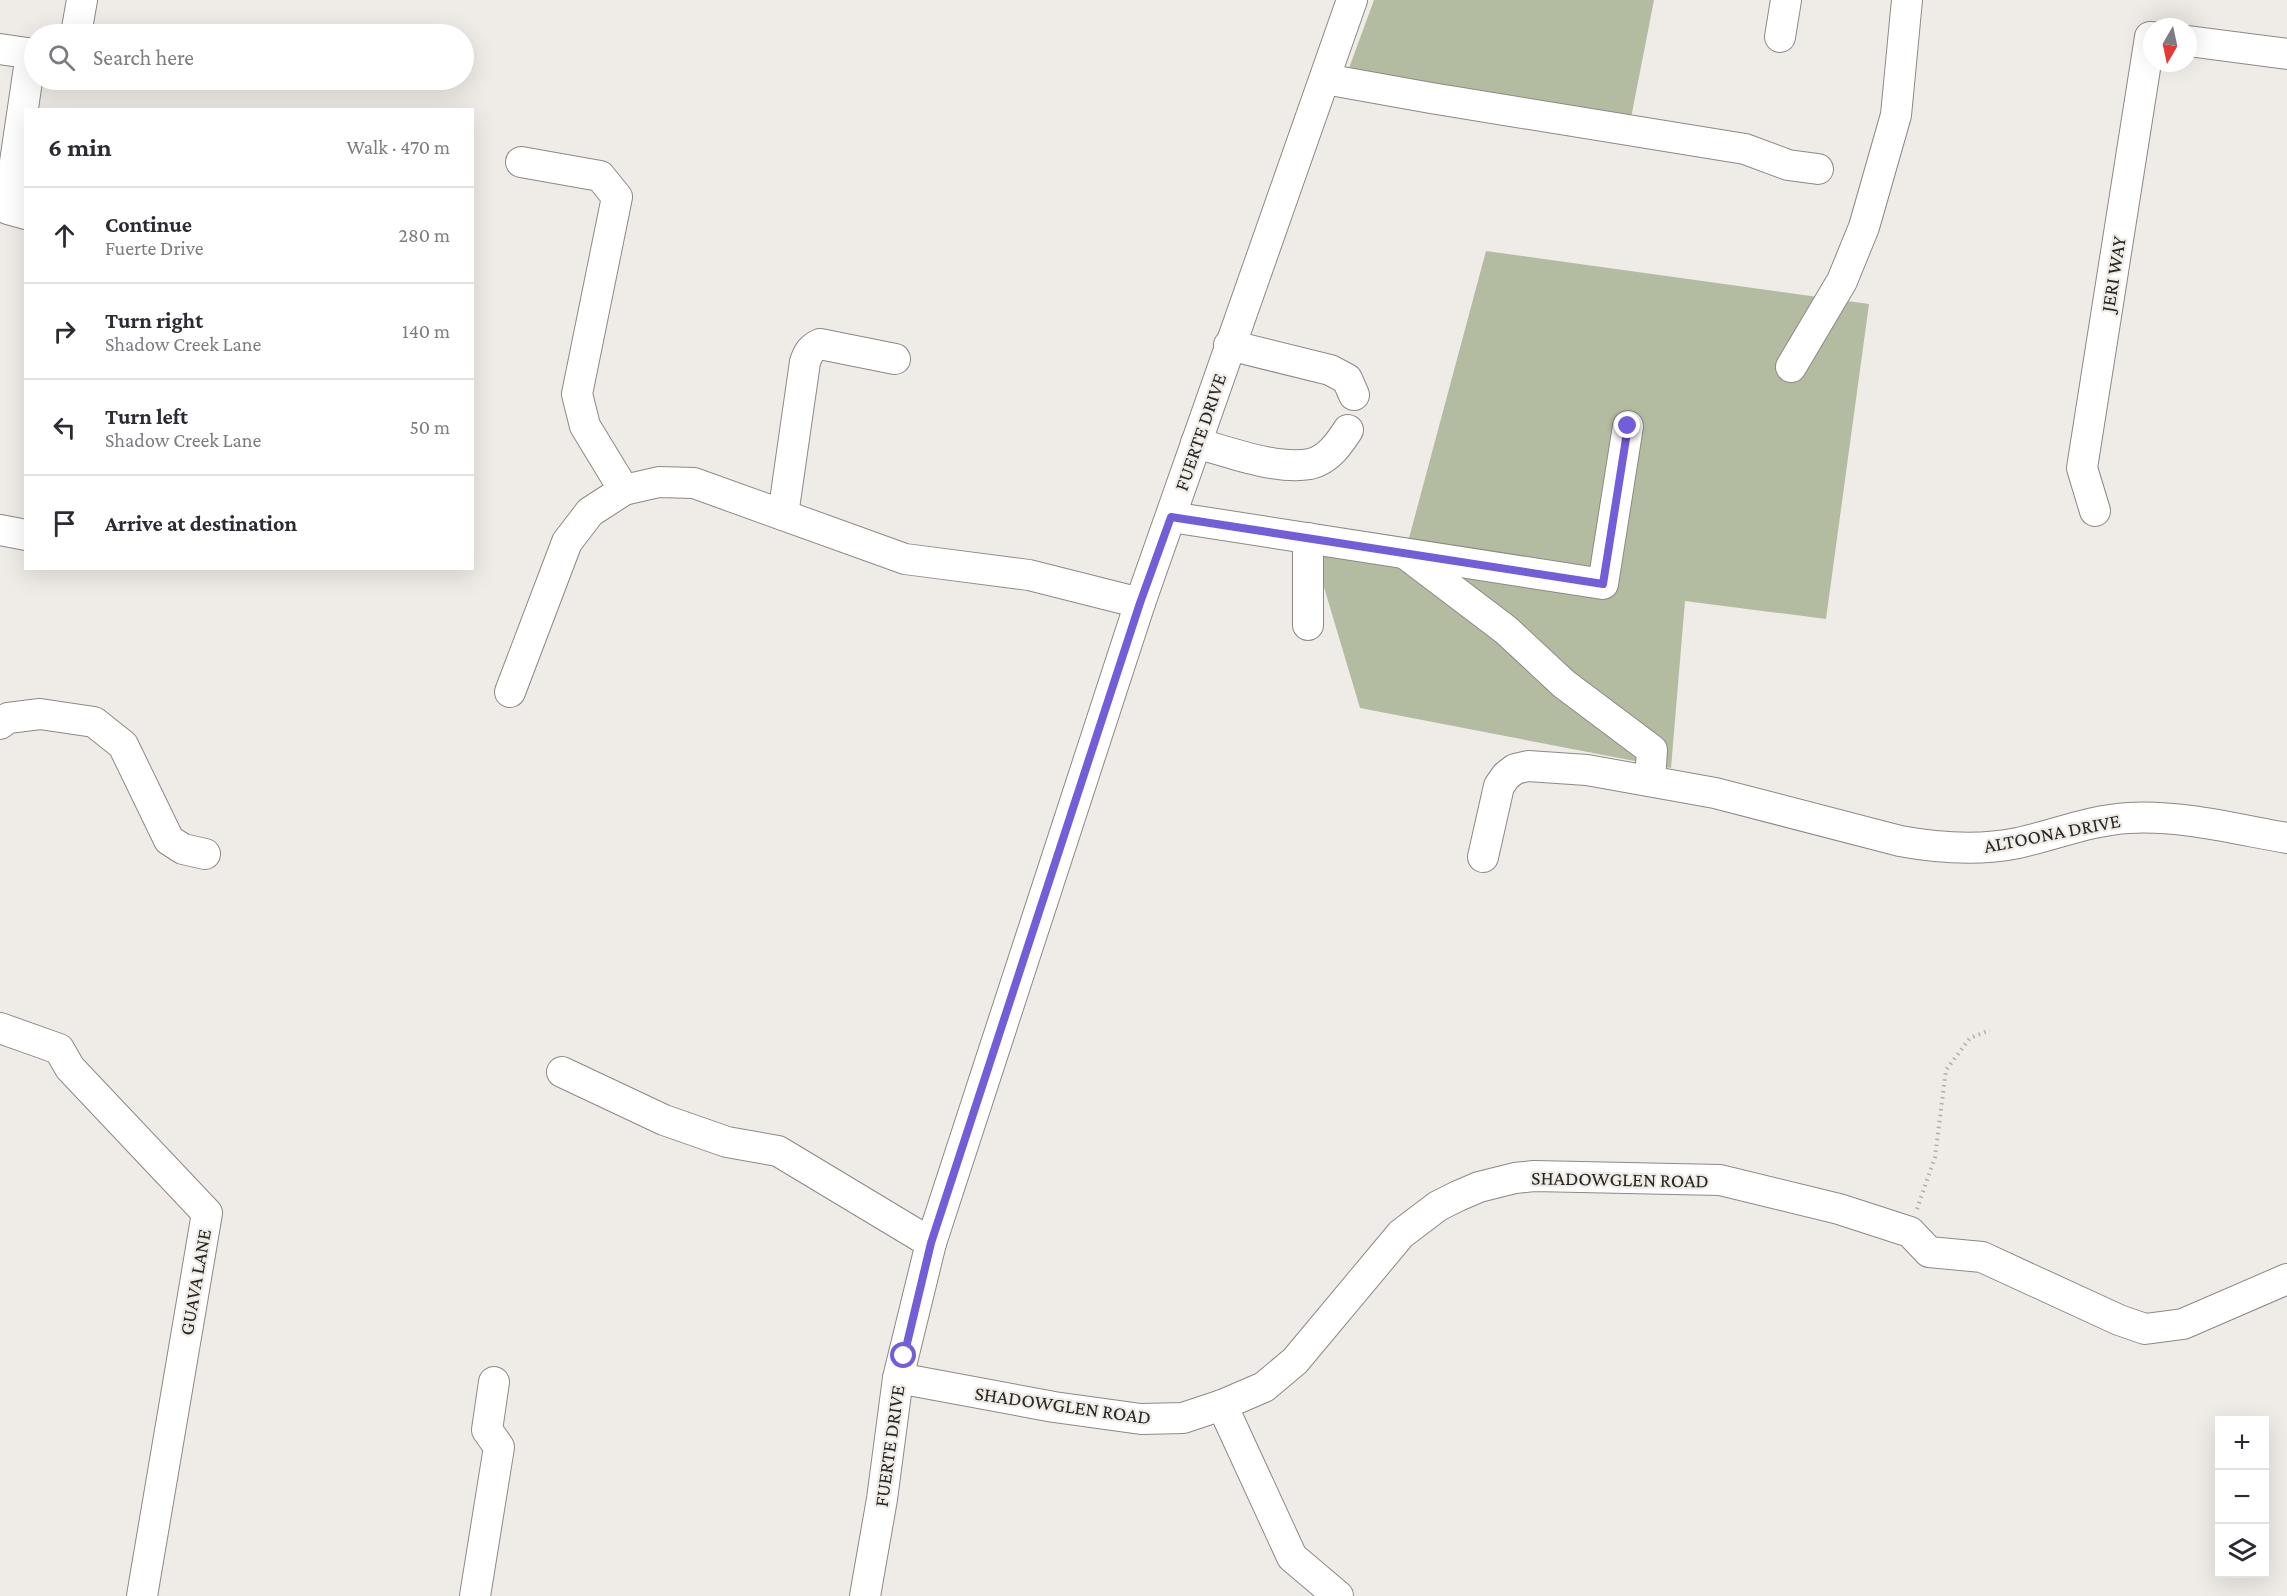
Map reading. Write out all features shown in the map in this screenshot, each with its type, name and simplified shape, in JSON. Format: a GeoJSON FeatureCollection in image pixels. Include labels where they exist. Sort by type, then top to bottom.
{"type":"FeatureCollection","features":[{"type":"Feature","properties":{"kind":"street"},"geometry":{"type":"LineString","coordinates":[[78,24],[82,0]]}},
{"type":"Feature","properties":{"kind":"street","name":"FUERTE DRIVE"},"geometry":{"type":"LineString","coordinates":[[865,1596],[882,1499],[898,1378],[931,1243],[1140,603],[1352,0]]}},
{"type":"Feature","properties":{"kind":"street"},"geometry":{"type":"LineString","coordinates":[[1780,37],[1786,0]]}},
{"type":"Feature","properties":{"kind":"street"},"geometry":{"type":"LineString","coordinates":[[1791,367],[1842,281],[1864,227],[1896,115],[1907,0]]}},
{"type":"Feature","properties":{"kind":"street"},"geometry":{"type":"LineString","coordinates":[[2197,42],[2287,54]]}},
{"type":"Feature","properties":{"kind":"street"},"geometry":{"type":"LineString","coordinates":[[0,49],[24,53]]}},
{"type":"Feature","properties":{"kind":"street","name":"JERI WAY"},"geometry":{"type":"LineString","coordinates":[[2095,511],[2082,468],[2145,72]]}},
{"type":"Feature","properties":{"kind":"street"},"geometry":{"type":"LineString","coordinates":[[1325,79],[1746,148],[1788,165],[1818,169]]}},
{"type":"Feature","properties":{"kind":"street"},"geometry":{"type":"LineString","coordinates":[[24,108],[27,90]]}},
{"type":"Feature","properties":{"kind":"street"},"geometry":{"type":"LineString","coordinates":[[24,110],[8,209],[24,213]]}},
{"type":"Feature","properties":{"kind":"street"},"geometry":{"type":"LineString","coordinates":[[521,162],[600,176],[617,197],[577,394],[585,426],[624,490]]}},
{"type":"Feature","properties":{"kind":"street"},"geometry":{"type":"LineString","coordinates":[[783,515],[808,354],[820,344],[895,359]]}},
{"type":"Feature","properties":{"kind":"street"},"geometry":{"type":"LineString","coordinates":[[1229,345],[1330,370],[1347,379],[1354,395]]}},
{"type":"Feature","properties":{"kind":"street"},"geometry":{"type":"LineString","coordinates":[[1171,517],[1603,584],[1628,426]]}},
{"type":"Feature","properties":{"kind":"street"},"geometry":{"type":"LineString","coordinates":[[1196,443],[1264,461],[1282,464],[1312,464],[1336,449],[1348,430]]}},
{"type":"Feature","properties":{"kind":"street"},"geometry":{"type":"LineString","coordinates":[[510,692],[567,542],[590,512],[624,490],[659,482],[694,483],[905,559],[1029,576],[1140,603]]}},
{"type":"Feature","properties":{"kind":"street"},"geometry":{"type":"LineString","coordinates":[[0,530],[24,535]]}},
{"type":"Feature","properties":{"kind":"street"},"geometry":{"type":"LineString","coordinates":[[1308,538],[1308,625]]}},
{"type":"Feature","properties":{"kind":"street"},"geometry":{"type":"LineString","coordinates":[[1405,553],[1506,630],[1564,684],[1652,750],[1650,781]]}},
{"type":"Feature","properties":{"kind":"street"},"geometry":{"type":"LineString","coordinates":[[0,724],[8,718],[40,714],[94,722],[123,745],[170,840],[183,849],[205,854]]}},
{"type":"Feature","properties":{"kind":"street","name":"ALTOONA DRIVE"},"geometry":{"type":"LineString","coordinates":[[1483,857],[1499,786],[1515,769],[1528,766],[1587,770],[1714,793],[1900,841],[1937,847],[1971,848],[2015,844],[2099,821],[2130,818],[2168,819],[2287,838]]}},
{"type":"Feature","properties":{"kind":"street","name":"GUAVA LANE"},"geometry":{"type":"LineString","coordinates":[[0,1028],[58,1049],[70,1068],[207,1213],[142,1596]]}},
{"type":"Feature","properties":{"kind":"street"},"geometry":{"type":"LineString","coordinates":[[562,1072],[664,1120],[727,1142],[778,1151],[931,1243]]}},
{"type":"Feature","properties":{"kind":"street","name":"SHADOWGLEN ROAD"},"geometry":{"type":"LineString","coordinates":[[898,1378],[1054,1407],[1141,1419],[1184,1418],[1264,1388],[1295,1361],[1401,1234],[1419,1219],[1458,1196],[1497,1182],[1534,1176],[1720,1180],[1839,1209],[1910,1232],[1929,1252],[1982,1257],[2119,1320],[2145,1329],[2183,1324],[2287,1279]]}},
{"type":"Feature","properties":{"kind":"street"},"geometry":{"type":"LineString","coordinates":[[475,1596],[499,1447],[487,1430],[494,1382]]}},
{"type":"Feature","properties":{"kind":"street"},"geometry":{"type":"LineString","coordinates":[[1222,1405],[1292,1557],[1338,1596]]}},
{"type":"Feature","properties":{"kind":"path"},"geometry":{"type":"LineString","coordinates":[[1910,1232],[1935,1157],[1946,1070],[1970,1038],[1990,1030]]}},
{"type":"Feature","properties":{"kind":"green space"},"geometry":{"type":"Polygon","coordinates":[[[1374,0],[1654,0],[1630,123],[1345,79],[1374,0]]]}},
{"type":"Feature","properties":{"kind":"green space"},"geometry":{"type":"Polygon","coordinates":[[[1486,251],[1869,304],[1826,619],[1685,601],[1671,768],[1360,708],[1309,537],[1405,553],[1486,251]]]}},
{"type":"Feature","properties":{"kind":"route"},"geometry":{"type":"LineString","coordinates":[[904,1356],[931,1243],[1140,603],[1171,517],[1603,584],[1628,426]]}}]}
